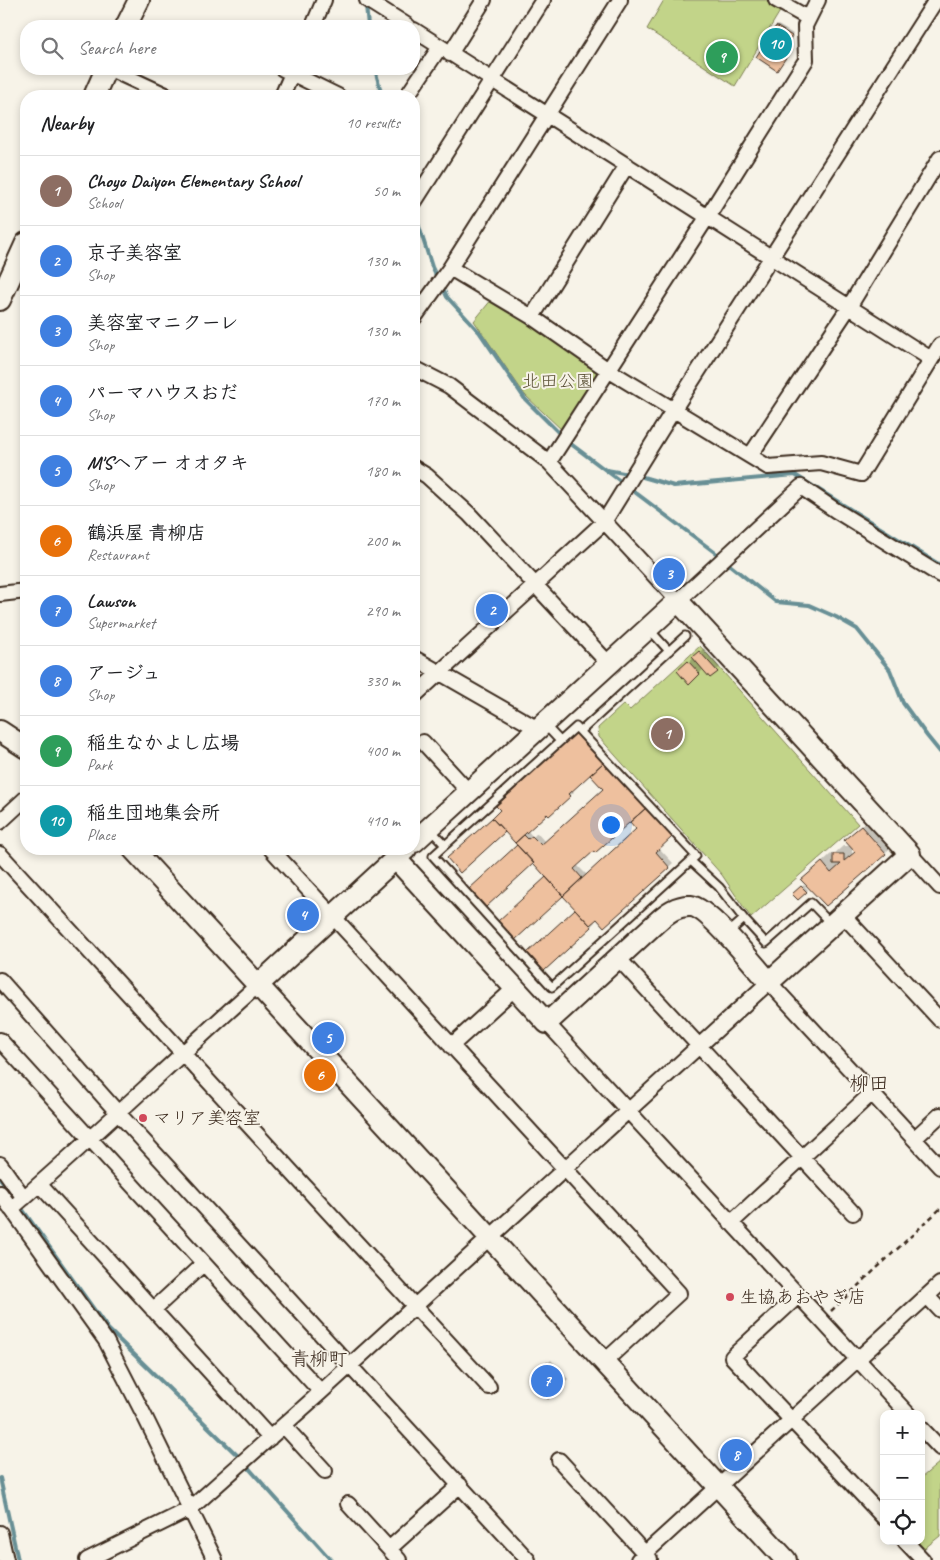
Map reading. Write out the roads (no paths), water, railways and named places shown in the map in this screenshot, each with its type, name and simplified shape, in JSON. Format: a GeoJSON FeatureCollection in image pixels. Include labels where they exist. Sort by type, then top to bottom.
{"type":"FeatureCollection","features":[{"type":"Feature","properties":{"kind":"street"},"geometry":{"type":"LineString","coordinates":[[129,20],[139,0]]}},
{"type":"Feature","properties":{"kind":"street"},"geometry":{"type":"LineString","coordinates":[[316,20],[324,0]]}},
{"type":"Feature","properties":{"kind":"street"},"geometry":{"type":"LineString","coordinates":[[367,0],[399,20]]}},
{"type":"Feature","properties":{"kind":"street"},"geometry":{"type":"LineString","coordinates":[[412,90],[484,0]]}},
{"type":"Feature","properties":{"kind":"street"},"geometry":{"type":"LineString","coordinates":[[420,193],[543,0]]}},
{"type":"Feature","properties":{"kind":"street"},"geometry":{"type":"LineString","coordinates":[[420,310],[450,268],[620,0]]}},
{"type":"Feature","properties":{"kind":"street"},"geometry":{"type":"LineString","coordinates":[[776,0],[808,18]]}},
{"type":"Feature","properties":{"kind":"street"},"geometry":{"type":"LineString","coordinates":[[549,462],[806,60],[805,26],[818,0]]}},
{"type":"Feature","properties":{"kind":"street"},"geometry":{"type":"LineString","coordinates":[[420,690],[604,522],[674,409],[936,0]]}},
{"type":"Feature","properties":{"kind":"street"},"geometry":{"type":"LineString","coordinates":[[420,34],[931,360]]}},
{"type":"Feature","properties":{"kind":"street"},"geometry":{"type":"LineString","coordinates":[[97,90],[105,75]]}},
{"type":"Feature","properties":{"kind":"street"},"geometry":{"type":"LineString","coordinates":[[121,75],[155,90]]}},
{"type":"Feature","properties":{"kind":"street"},"geometry":{"type":"LineString","coordinates":[[284,90],[288,75]]}},
{"type":"Feature","properties":{"kind":"street"},"geometry":{"type":"LineString","coordinates":[[298,75],[327,90]]}},
{"type":"Feature","properties":{"kind":"street"},"geometry":{"type":"LineString","coordinates":[[750,456],[849,307],[940,158]]}},
{"type":"Feature","properties":{"kind":"street"},"geometry":{"type":"LineString","coordinates":[[532,317],[627,165]]}},
{"type":"Feature","properties":{"kind":"street"},"geometry":{"type":"LineString","coordinates":[[3,286],[20,254]]}},
{"type":"Feature","properties":{"kind":"street"},"geometry":{"type":"LineString","coordinates":[[450,268],[532,317],[608,370],[768,467],[821,463],[861,474],[940,345]]}},
{"type":"Feature","properties":{"kind":"street"},"geometry":{"type":"LineString","coordinates":[[420,371],[449,386],[549,462],[940,886]]}},
{"type":"Feature","properties":{"kind":"street"},"geometry":{"type":"LineString","coordinates":[[420,472],[469,514],[609,664]]}},
{"type":"Feature","properties":{"kind":"street"},"geometry":{"type":"LineString","coordinates":[[420,836],[801,487],[940,575]]}},
{"type":"Feature","properties":{"kind":"street"},"geometry":{"type":"LineString","coordinates":[[0,594],[20,592]]}},
{"type":"Feature","properties":{"kind":"street"},"geometry":{"type":"LineString","coordinates":[[420,662],[541,726]]}},
{"type":"Feature","properties":{"kind":"street"},"geometry":{"type":"LineString","coordinates":[[0,732],[20,744]]}},
{"type":"Feature","properties":{"kind":"street"},"geometry":{"type":"LineString","coordinates":[[424,742],[469,792]]}},
{"type":"Feature","properties":{"kind":"street"},"geometry":{"type":"LineString","coordinates":[[0,822],[20,804]]}},
{"type":"Feature","properties":{"kind":"street"},"geometry":{"type":"LineString","coordinates":[[0,854],[489,1387]]}},
{"type":"Feature","properties":{"kind":"street"},"geometry":{"type":"LineString","coordinates":[[87,1560],[190,1509],[350,1366],[910,854]]}},
{"type":"Feature","properties":{"kind":"street"},"geometry":{"type":"LineString","coordinates":[[139,855],[786,1560]]}},
{"type":"Feature","properties":{"kind":"street"},"geometry":{"type":"LineString","coordinates":[[276,855],[679,1293],[604,1362]]}},
{"type":"Feature","properties":{"kind":"street"},"geometry":{"type":"LineString","coordinates":[[11,1209],[90,1140],[182,1053],[333,918],[393,855]]}},
{"type":"Feature","properties":{"kind":"street"},"geometry":{"type":"LineString","coordinates":[[399,855],[515,988],[904,1410]]}},
{"type":"Feature","properties":{"kind":"street"},"geometry":{"type":"LineString","coordinates":[[547,1023],[666,914],[674,908],[693,906],[711,917],[940,1167]]}},
{"type":"Feature","properties":{"kind":"street"},"geometry":{"type":"LineString","coordinates":[[837,920],[940,1020]]}},
{"type":"Feature","properties":{"kind":"street"},"geometry":{"type":"LineString","coordinates":[[618,958],[853,1213]]}},
{"type":"Feature","properties":{"kind":"street"},"geometry":{"type":"LineString","coordinates":[[0,980],[118,1113],[528,1560]]}},
{"type":"Feature","properties":{"kind":"street"},"geometry":{"type":"LineString","coordinates":[[451,1046],[515,988]]}},
{"type":"Feature","properties":{"kind":"street"},"geometry":{"type":"LineString","coordinates":[[0,1040],[321,1392]]}},
{"type":"Feature","properties":{"kind":"street"},"geometry":{"type":"LineString","coordinates":[[731,1223],[872,1093]]}},
{"type":"Feature","properties":{"kind":"street"},"geometry":{"type":"LineString","coordinates":[[914,1139],[940,1115]]}},
{"type":"Feature","properties":{"kind":"street"},"geometry":{"type":"LineString","coordinates":[[0,1164],[24,1198]]}},
{"type":"Feature","properties":{"kind":"street"},"geometry":{"type":"LineString","coordinates":[[40,1185],[270,1438]]}},
{"type":"Feature","properties":{"kind":"street"},"geometry":{"type":"LineString","coordinates":[[0,1193],[106,1341],[144,1413],[214,1560]]}},
{"type":"Feature","properties":{"kind":"street"},"geometry":{"type":"LineString","coordinates":[[154,1310],[203,1264]]}},
{"type":"Feature","properties":{"kind":"street"},"geometry":{"type":"LineString","coordinates":[[559,1460],[644,1558],[940,1284]]}},
{"type":"Feature","properties":{"kind":"street"},"geometry":{"type":"LineString","coordinates":[[798,1296],[732,1357],[880,1514]]}},
{"type":"Feature","properties":{"kind":"street"},"geometry":{"type":"LineString","coordinates":[[927,1296],[940,1310]]}},
{"type":"Feature","properties":{"kind":"street"},"geometry":{"type":"LineString","coordinates":[[284,1426],[325,1471]]}},
{"type":"Feature","properties":{"kind":"street"},"geometry":{"type":"LineString","coordinates":[[925,1432],[940,1448]]}},
{"type":"Feature","properties":{"kind":"street"},"geometry":{"type":"LineString","coordinates":[[389,1549],[460,1485]]}},
{"type":"Feature","properties":{"kind":"street"},"geometry":{"type":"LineString","coordinates":[[348,1504],[399,1560]]}},
{"type":"Feature","properties":{"kind":"street"},"geometry":{"type":"LineString","coordinates":[[0,1533],[6,1560]]}},
{"type":"Feature","properties":{"kind":"street"},"geometry":{"type":"LineString","coordinates":[[909,1545],[923,1560]]}},
{"type":"Feature","properties":{"kind":"lane"},"geometry":{"type":"LineString","coordinates":[[648,628],[669,651]]}},
{"type":"Feature","properties":{"kind":"lane"},"geometry":{"type":"LineString","coordinates":[[580,731],[685,636]]}},
{"type":"Feature","properties":{"kind":"lane"},"geometry":{"type":"LineString","coordinates":[[541,726],[560,741]]}},
{"type":"Feature","properties":{"kind":"lane"},"geometry":{"type":"LineString","coordinates":[[576,726],[696,856],[552,986],[433,856],[560,741],[576,726]]}},
{"type":"Feature","properties":{"kind":"lane"},"geometry":{"type":"LineString","coordinates":[[429,828],[445,845]]}},
{"type":"Feature","properties":{"kind":"lane"},"geometry":{"type":"LineString","coordinates":[[691,861],[719,887],[766,943],[811,902],[837,920]]}},
{"type":"Feature","properties":{"kind":"lane"},"geometry":{"type":"LineString","coordinates":[[726,934],[744,918]]}},
{"type":"Feature","properties":{"kind":"waterway"},"geometry":{"type":"LineString","coordinates":[[366,5],[367,20]]}},
{"type":"Feature","properties":{"kind":"waterway"},"geometry":{"type":"LineString","coordinates":[[377,75],[380,90]]}},
{"type":"Feature","properties":{"kind":"waterway"},"geometry":{"type":"LineString","coordinates":[[420,230],[438,280]]}},
{"type":"Feature","properties":{"kind":"waterway"},"geometry":{"type":"LineString","coordinates":[[442,286],[447,297],[480,333],[525,399],[562,436]]}},
{"type":"Feature","properties":{"kind":"waterway"},"geometry":{"type":"LineString","coordinates":[[567,441],[721,557]]}},
{"type":"Feature","properties":{"kind":"waterway"},"geometry":{"type":"LineString","coordinates":[[607,470],[629,474]]}},
{"type":"Feature","properties":{"kind":"waterway"},"geometry":{"type":"LineString","coordinates":[[636,475],[674,486],[795,475],[940,565]]}},
{"type":"Feature","properties":{"kind":"waterway"},"geometry":{"type":"LineString","coordinates":[[726,562],[776,602],[809,605],[857,629],[890,670],[903,703],[940,752]]}},
{"type":"Feature","properties":{"kind":"waterway"},"geometry":{"type":"LineString","coordinates":[[0,1178],[16,1200]]}},
{"type":"Feature","properties":{"kind":"waterway"},"geometry":{"type":"LineString","coordinates":[[20,1206],[108,1329],[237,1455],[331,1560]]}},
{"type":"Feature","properties":{"kind":"waterway"},"geometry":{"type":"LineString","coordinates":[[0,1478],[18,1560]]}},
{"type":"Feature","properties":{"kind":"place","name":"稲生団地集会所"},"geometry":{"type":"Point","coordinates":[776,44]}},
{"type":"Feature","properties":{"kind":"place","name":"稲生なかよし広場"},"geometry":{"type":"Point","coordinates":[722,57]}},
{"type":"Feature","properties":{"kind":"place","name":"美容室マニクーレ"},"geometry":{"type":"Point","coordinates":[669,574]}},
{"type":"Feature","properties":{"kind":"place","name":"京子美容室"},"geometry":{"type":"Point","coordinates":[492,610]}},
{"type":"Feature","properties":{"kind":"place","name":"Choyo Daiyon Elementary School"},"geometry":{"type":"Point","coordinates":[667,734]}},
{"type":"Feature","properties":{"kind":"place","name":"パーマハウスおだ"},"geometry":{"type":"Point","coordinates":[303,915]}},
{"type":"Feature","properties":{"kind":"place","name":"M'Sヘアー オオタキ"},"geometry":{"type":"Point","coordinates":[328,1038]}},
{"type":"Feature","properties":{"kind":"place","name":"鶴浜屋 青柳店"},"geometry":{"type":"Point","coordinates":[320,1075]}},
{"type":"Feature","properties":{"kind":"place","name":"マリア美容室"},"geometry":{"type":"Point","coordinates":[143,1118]}},
{"type":"Feature","properties":{"kind":"place","name":"生協あおやぎ店"},"geometry":{"type":"Point","coordinates":[730,1297]}},
{"type":"Feature","properties":{"kind":"place","name":"Lawson"},"geometry":{"type":"Point","coordinates":[547,1381]}},
{"type":"Feature","properties":{"kind":"place","name":"アージュ"},"geometry":{"type":"Point","coordinates":[736,1455]}},
{"type":"Feature","properties":{"kind":"district","name":"柳田"},"geometry":{"type":"Point","coordinates":[869,1083]}},
{"type":"Feature","properties":{"kind":"district","name":"青柳町"},"geometry":{"type":"Point","coordinates":[319,1359]}},
{"type":"Feature","properties":{"kind":"park label","name":"北田公園"},"geometry":{"type":"Point","coordinates":[558,381]}}]}
